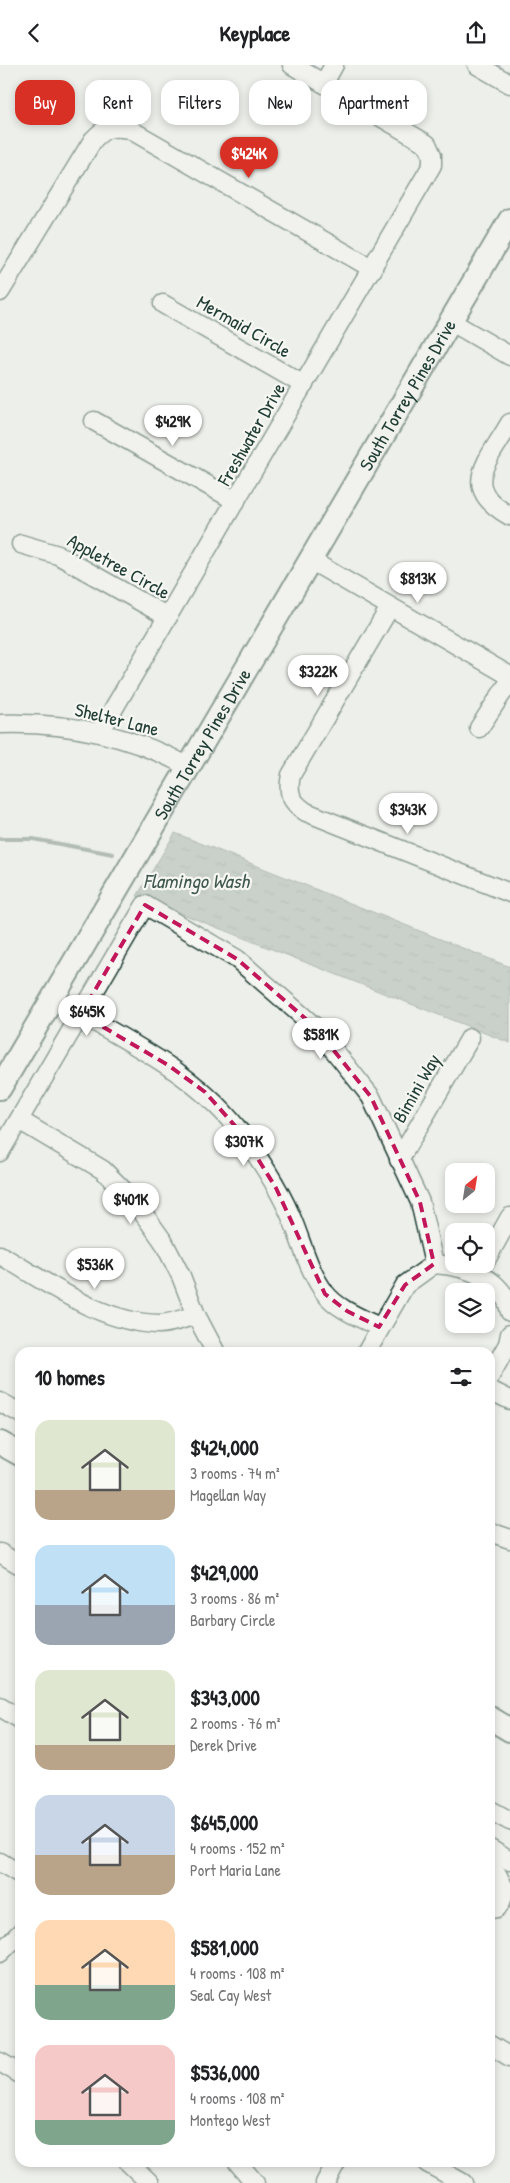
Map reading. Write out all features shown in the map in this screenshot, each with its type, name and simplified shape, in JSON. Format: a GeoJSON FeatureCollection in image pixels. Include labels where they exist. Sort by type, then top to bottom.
{"type":"FeatureCollection","features":[{"type":"Feature","properties":{"kind":"main road","name":"South Torrey Pines Drive"},"geometry":{"type":"LineString","coordinates":[[0,1088],[510,220]]}},
{"type":"Feature","properties":{"kind":"main road"},"geometry":{"type":"LineString","coordinates":[[0,1443],[15,1451]]}},
{"type":"Feature","properties":{"kind":"main road"},"geometry":{"type":"LineString","coordinates":[[495,1722],[510,1730]]}},
{"type":"Feature","properties":{"kind":"street"},"geometry":{"type":"LineString","coordinates":[[292,65],[321,81]]}},
{"type":"Feature","properties":{"kind":"street"},"geometry":{"type":"LineString","coordinates":[[326,80],[334,65]]}},
{"type":"Feature","properties":{"kind":"street"},"geometry":{"type":"LineString","coordinates":[[477,65],[510,84]]}},
{"type":"Feature","properties":{"kind":"street","name":"Freshwater Drive"},"geometry":{"type":"LineString","coordinates":[[100,732],[373,269],[432,165],[432,155],[427,144],[395,125]]}},
{"type":"Feature","properties":{"kind":"street"},"geometry":{"type":"LineString","coordinates":[[0,292],[93,139],[101,131],[112,126],[129,129],[373,269]]}},
{"type":"Feature","properties":{"kind":"street","name":"Mermaid Circle"},"geometry":{"type":"LineString","coordinates":[[163,304],[304,385]]}},
{"type":"Feature","properties":{"kind":"street"},"geometry":{"type":"LineString","coordinates":[[450,321],[510,356]]}},
{"type":"Feature","properties":{"kind":"street"},"geometry":{"type":"LineString","coordinates":[[94,421],[236,501]]}},
{"type":"Feature","properties":{"kind":"street"},"geometry":{"type":"LineString","coordinates":[[510,423],[482,473],[480,485],[485,499],[494,507],[510,516]]}},
{"type":"Feature","properties":{"kind":"street","name":"Appletree Circle"},"geometry":{"type":"LineString","coordinates":[[21,544],[58,555],[168,617]]}},
{"type":"Feature","properties":{"kind":"street"},"geometry":{"type":"LineString","coordinates":[[310,560],[510,676]]}},
{"type":"Feature","properties":{"kind":"street"},"geometry":{"type":"LineString","coordinates":[[390,607],[291,775],[290,797],[297,806],[306,812],[510,893]]}},
{"type":"Feature","properties":{"kind":"street"},"geometry":{"type":"LineString","coordinates":[[479,728],[510,681]]}},
{"type":"Feature","properties":{"kind":"street","name":"Shelter Lane"},"geometry":{"type":"LineString","coordinates":[[0,724],[38,723],[100,732],[163,753],[189,767]]}},
{"type":"Feature","properties":{"kind":"street"},"geometry":{"type":"LineString","coordinates":[[0,1152],[145,905],[237,959],[315,1027],[371,1097],[420,1203],[434,1264]]}},
{"type":"Feature","properties":{"kind":"street"},"geometry":{"type":"LineString","coordinates":[[82,1014],[168,1065],[205,1092],[243,1135],[276,1188],[294,1223],[307,1259],[325,1294],[347,1311],[379,1327]]}},
{"type":"Feature","properties":{"kind":"street","name":"Bimini Way"},"geometry":{"type":"LineString","coordinates":[[399,1160],[470,1038]]}},
{"type":"Feature","properties":{"kind":"street"},"geometry":{"type":"LineString","coordinates":[[19,1120],[103,1171],[135,1202],[164,1241],[181,1276],[196,1315],[213,1347]]}},
{"type":"Feature","properties":{"kind":"street"},"geometry":{"type":"LineString","coordinates":[[495,1244],[510,1217]]}},
{"type":"Feature","properties":{"kind":"street"},"geometry":{"type":"LineString","coordinates":[[0,1255],[102,1313],[132,1321],[161,1324],[196,1315]]}},
{"type":"Feature","properties":{"kind":"street"},"geometry":{"type":"LineString","coordinates":[[369,1347],[405,1285],[434,1264],[445,1265]]}},
{"type":"Feature","properties":{"kind":"street"},"geometry":{"type":"LineString","coordinates":[[487,1273],[509,1305]]}},
{"type":"Feature","properties":{"kind":"street"},"geometry":{"type":"LineString","coordinates":[[495,1367],[508,1344],[510,1334]]}},
{"type":"Feature","properties":{"kind":"street"},"geometry":{"type":"LineString","coordinates":[[495,1392],[510,1401]]}},
{"type":"Feature","properties":{"kind":"street"},"geometry":{"type":"LineString","coordinates":[[0,1402],[15,1410]]}},
{"type":"Feature","properties":{"kind":"street"},"geometry":{"type":"LineString","coordinates":[[495,1534],[510,1539]]}},
{"type":"Feature","properties":{"kind":"street"},"geometry":{"type":"LineString","coordinates":[[0,1553],[15,1562]]}},
{"type":"Feature","properties":{"kind":"street"},"geometry":{"type":"LineString","coordinates":[[0,1707],[15,1716]]}},
{"type":"Feature","properties":{"kind":"street"},"geometry":{"type":"LineString","coordinates":[[495,1813],[510,1821]]}},
{"type":"Feature","properties":{"kind":"street"},"geometry":{"type":"LineString","coordinates":[[495,1852],[509,1859]]}},
{"type":"Feature","properties":{"kind":"street"},"geometry":{"type":"LineString","coordinates":[[0,1862],[15,1870]]}},
{"type":"Feature","properties":{"kind":"street"},"geometry":{"type":"LineString","coordinates":[[495,1872],[497,1874],[500,1902]]}},
{"type":"Feature","properties":{"kind":"street"},"geometry":{"type":"LineString","coordinates":[[0,1953],[15,1938]]}},
{"type":"Feature","properties":{"kind":"street"},"geometry":{"type":"LineString","coordinates":[[495,2048],[510,2057]]}},
{"type":"Feature","properties":{"kind":"street"},"geometry":{"type":"LineString","coordinates":[[0,2061],[15,2071]]}},
{"type":"Feature","properties":{"kind":"street"},"geometry":{"type":"LineString","coordinates":[[133,2167],[150,2183]]}},
{"type":"Feature","properties":{"kind":"street"},"geometry":{"type":"LineString","coordinates":[[242,2167],[256,2183]]}},
{"type":"Feature","properties":{"kind":"street"},"geometry":{"type":"LineString","coordinates":[[325,2183],[334,2167]]}},
{"type":"Feature","properties":{"kind":"street"},"geometry":{"type":"LineString","coordinates":[[434,2167],[463,2183]]}},
{"type":"Feature","properties":{"kind":"highlighted area"},"geometry":{"type":"Polygon","coordinates":[[[145,905],[237,959],[315,1027],[371,1097],[420,1202],[434,1264],[405,1285],[379,1327],[347,1311],[325,1294],[276,1188],[243,1135],[205,1092],[168,1065],[81,1014],[145,905]]]}},
{"type":"Feature","properties":{"kind":"water","name":"Flamingo Wash"},"geometry":{"type":"Polygon","coordinates":[[[175,833],[510,967],[510,1043],[137,896],[175,833]]]}},
{"type":"Feature","properties":{"kind":"waterway","name":"Flamingo Wash"},"geometry":{"type":"LineString","coordinates":[[0,839],[33,839],[113,854]]}}]}
